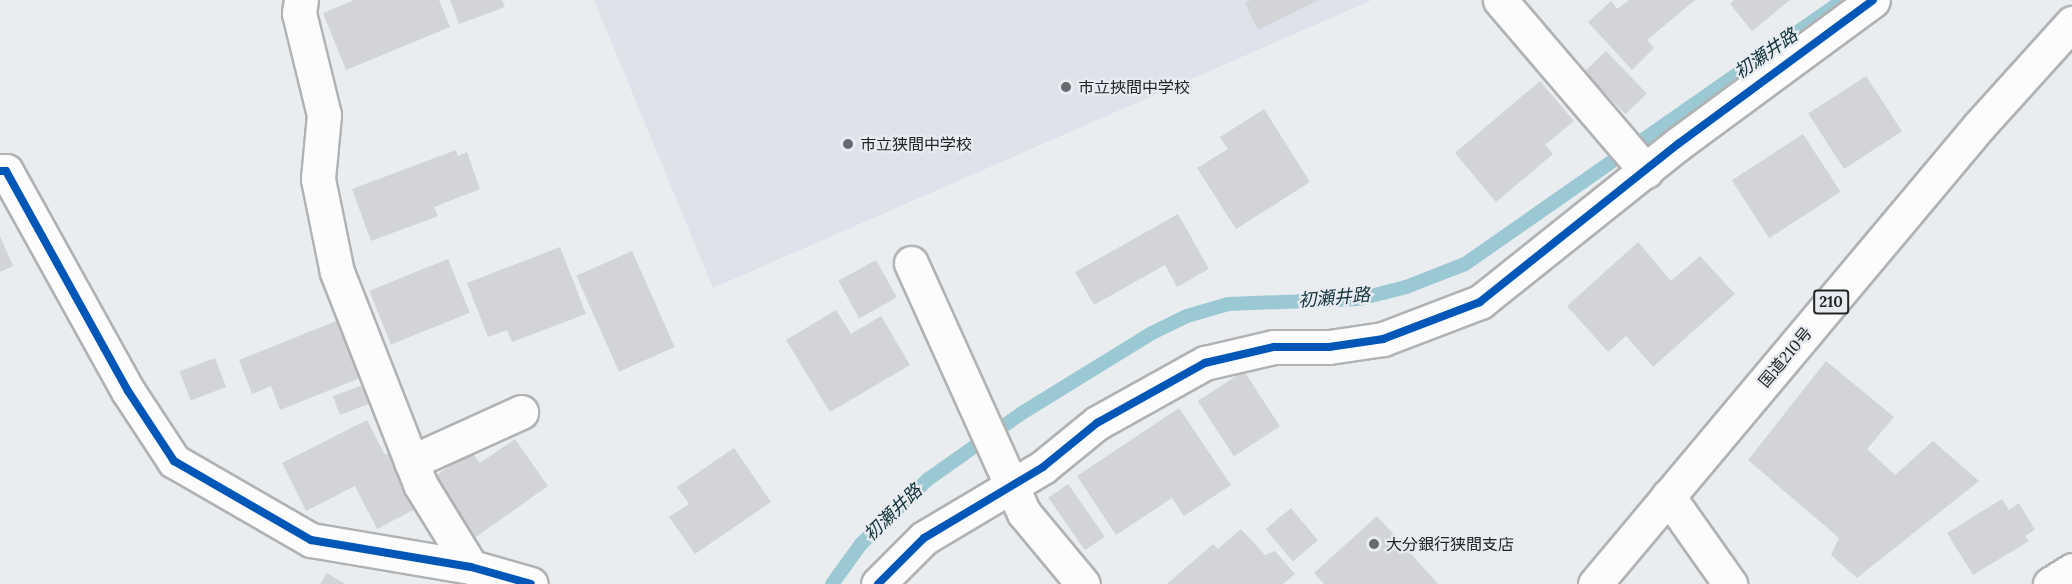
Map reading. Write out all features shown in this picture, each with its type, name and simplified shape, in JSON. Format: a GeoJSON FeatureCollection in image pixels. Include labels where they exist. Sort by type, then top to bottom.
{"type":"FeatureCollection","features":[{"type":"Feature","properties":{"kind":"main road"},"geometry":{"type":"LineString","coordinates":[[301,0],[299,14],[324,115],[318,179],[324,219],[341,282],[411,462],[471,567]]}},
{"type":"Feature","properties":{"kind":"main road"},"geometry":{"type":"LineString","coordinates":[[1500,0],[1646,171]]}},
{"type":"Feature","properties":{"kind":"main road"},"geometry":{"type":"LineString","coordinates":[[878,584],[924,538],[1043,467],[1097,423],[1205,363],[1274,347],[1329,348],[1383,339],[1480,302],[1646,171],[1873,0]]}},
{"type":"Feature","properties":{"kind":"main road","name":"国道210号"},"geometry":{"type":"LineString","coordinates":[[1595,584],[1979,126],[2072,23]]}},
{"type":"Feature","properties":{"kind":"main road"},"geometry":{"type":"LineString","coordinates":[[0,171],[6,171],[128,391],[174,461],[311,540],[471,567],[531,584]]}},
{"type":"Feature","properties":{"kind":"main road"},"geometry":{"type":"LineString","coordinates":[[911,263],[1011,487],[1036,530],[1083,584]]}},
{"type":"Feature","properties":{"kind":"main road"},"geometry":{"type":"LineString","coordinates":[[411,462],[521,412]]}},
{"type":"Feature","properties":{"kind":"main road"},"geometry":{"type":"LineString","coordinates":[[1668,496],[1730,584]]}},
{"type":"Feature","properties":{"kind":"main road"},"geometry":{"type":"LineString","coordinates":[[2050,584],[2072,570]]}},
{"type":"Feature","properties":{"kind":"shaded area","name":"市立狭間中学校"},"geometry":{"type":"Polygon","coordinates":[[[594,0],[1372,0],[713,288],[594,0]]]}},
{"type":"Feature","properties":{"kind":"building"},"geometry":{"type":"Polygon","coordinates":[[[354,0],[439,0],[450,27],[346,70],[323,13],[354,0]]]}},
{"type":"Feature","properties":{"kind":"building"},"geometry":{"type":"Polygon","coordinates":[[[450,0],[502,0],[505,7],[459,24],[450,0]]]}},
{"type":"Feature","properties":{"kind":"building"},"geometry":{"type":"Polygon","coordinates":[[[1251,0],[1319,0],[1258,30],[1245,3],[1251,0]]]}},
{"type":"Feature","properties":{"kind":"building"},"geometry":{"type":"Polygon","coordinates":[[[1629,0],[1695,0],[1647,40],[1654,48],[1632,70],[1588,22],[1611,1],[1617,9],[1629,0]]]}},
{"type":"Feature","properties":{"kind":"building"},"geometry":{"type":"Polygon","coordinates":[[[1734,0],[1790,0],[1752,31],[1730,4],[1734,0]]]}},
{"type":"Feature","properties":{"kind":"building"},"geometry":{"type":"Polygon","coordinates":[[[1606,51],[1647,93],[1625,114],[1584,72],[1606,51]]]}},
{"type":"Feature","properties":{"kind":"building"},"geometry":{"type":"Polygon","coordinates":[[[1866,76],[1902,131],[1844,169],[1808,114],[1866,76]]]}},
{"type":"Feature","properties":{"kind":"building"},"geometry":{"type":"Polygon","coordinates":[[[1540,81],[1574,121],[1545,145],[1553,154],[1496,202],[1455,153],[1540,81]]]}},
{"type":"Feature","properties":{"kind":"building"},"geometry":{"type":"Polygon","coordinates":[[[1264,109],[1310,182],[1236,229],[1197,168],[1228,149],[1220,137],[1264,109]]]}},
{"type":"Feature","properties":{"kind":"building"},"geometry":{"type":"Polygon","coordinates":[[[1803,134],[1841,192],[1769,238],[1732,180],[1803,134]]]}},
{"type":"Feature","properties":{"kind":"building"},"geometry":{"type":"Polygon","coordinates":[[[456,150],[458,156],[467,152],[480,189],[434,207],[438,216],[371,241],[352,189],[456,150]]]}},
{"type":"Feature","properties":{"kind":"building"},"geometry":{"type":"Polygon","coordinates":[[[1178,214],[1209,269],[1177,287],[1165,265],[1094,305],[1075,272],[1178,214]]]}},
{"type":"Feature","properties":{"kind":"building"},"geometry":{"type":"Polygon","coordinates":[[[0,236],[13,266],[0,272],[0,236]]]}},
{"type":"Feature","properties":{"kind":"building"},"geometry":{"type":"Polygon","coordinates":[[[1638,242],[1671,281],[1700,256],[1735,294],[1653,367],[1626,336],[1608,352],[1567,306],[1638,242]]]}},
{"type":"Feature","properties":{"kind":"building"},"geometry":{"type":"Polygon","coordinates":[[[560,247],[586,314],[512,342],[507,330],[488,337],[467,283],[560,247]]]}},
{"type":"Feature","properties":{"kind":"building"},"geometry":{"type":"Polygon","coordinates":[[[632,251],[675,347],[619,372],[576,276],[632,251]]]}},
{"type":"Feature","properties":{"kind":"building"},"geometry":{"type":"Polygon","coordinates":[[[448,259],[470,313],[391,345],[369,291],[448,259]]]}},
{"type":"Feature","properties":{"kind":"building"},"geometry":{"type":"Polygon","coordinates":[[[876,260],[897,298],[859,318],[838,281],[876,260]]]}},
{"type":"Feature","properties":{"kind":"building"},"geometry":{"type":"Polygon","coordinates":[[[836,310],[851,334],[881,316],[910,365],[830,412],[786,340],[836,310]]]}},
{"type":"Feature","properties":{"kind":"building"},"geometry":{"type":"Polygon","coordinates":[[[336,321],[360,378],[280,410],[271,386],[252,394],[239,360],[336,321]]]}},
{"type":"Feature","properties":{"kind":"building"},"geometry":{"type":"Polygon","coordinates":[[[215,358],[226,387],[191,401],[180,372],[215,358]]]}},
{"type":"Feature","properties":{"kind":"building"},"geometry":{"type":"Polygon","coordinates":[[[1826,361],[1894,417],[1867,449],[1895,475],[1933,441],[1979,481],[1857,578],[1831,555],[1839,538],[1748,460],[1826,361]]]}},
{"type":"Feature","properties":{"kind":"building"},"geometry":{"type":"Polygon","coordinates":[[[1244,371],[1280,426],[1234,456],[1198,401],[1244,371]]]}},
{"type":"Feature","properties":{"kind":"building"},"geometry":{"type":"Polygon","coordinates":[[[363,385],[370,404],[340,415],[333,396],[363,385]]]}},
{"type":"Feature","properties":{"kind":"building"},"geometry":{"type":"Polygon","coordinates":[[[1179,408],[1231,485],[1184,516],[1172,498],[1116,535],[1077,476],[1179,408]]]}},
{"type":"Feature","properties":{"kind":"building"},"geometry":{"type":"Polygon","coordinates":[[[367,420],[385,455],[393,451],[421,506],[377,529],[355,486],[306,511],[282,463],[367,420]]]}},
{"type":"Feature","properties":{"kind":"building"},"geometry":{"type":"Polygon","coordinates":[[[515,439],[548,486],[473,539],[431,479],[471,451],[480,463],[515,439]]]}},
{"type":"Feature","properties":{"kind":"building"},"geometry":{"type":"Polygon","coordinates":[[[734,448],[771,502],[695,554],[669,517],[689,504],[677,487],[734,448]]]}},
{"type":"Feature","properties":{"kind":"building"},"geometry":{"type":"Polygon","coordinates":[[[1068,484],[1105,536],[1085,550],[1048,498],[1068,484]]]}},
{"type":"Feature","properties":{"kind":"building"},"geometry":{"type":"Polygon","coordinates":[[[2002,499],[2009,510],[2019,503],[2035,530],[2025,536],[2029,541],[1973,575],[1947,533],[2002,499]]]}},
{"type":"Feature","properties":{"kind":"building"},"geometry":{"type":"Polygon","coordinates":[[[1291,508],[1318,540],[1293,561],[1266,529],[1291,508]]]}},
{"type":"Feature","properties":{"kind":"building","name":"大分銀行狭間支店"},"geometry":{"type":"Polygon","coordinates":[[[1377,516],[1438,584],[1324,584],[1314,573],[1377,516]]]}},
{"type":"Feature","properties":{"kind":"building"},"geometry":{"type":"Polygon","coordinates":[[[1241,529],[1265,555],[1275,551],[1295,574],[1283,584],[1167,584],[1213,544],[1218,549],[1241,529]]]}},
{"type":"Feature","properties":{"kind":"building"},"geometry":{"type":"Polygon","coordinates":[[[327,573],[345,584],[320,584],[327,573]]]}},
{"type":"Feature","properties":{"kind":"waterway","name":"初瀬井路"},"geometry":{"type":"LineString","coordinates":[[832,584],[861,544],[927,480],[1022,413],[1152,333],[1187,316],[1228,304],[1359,299],[1406,287],[1465,264],[1843,0]]}},
{"type":"Feature","properties":{"kind":"cycle path"},"geometry":{"type":"LineString","coordinates":[[878,584],[924,538],[1043,467],[1097,423],[1205,363],[1274,347],[1329,347],[1383,339],[1480,302],[1678,144],[1873,0]]}},
{"type":"Feature","properties":{"kind":"cycle path"},"geometry":{"type":"LineString","coordinates":[[0,171],[6,171],[128,391],[174,461],[311,540],[471,567],[531,584]]}},
{"type":"Feature","properties":{"kind":"place","name":"市立挾間中学校"},"geometry":{"type":"Point","coordinates":[1066,87]}},
{"type":"Feature","properties":{"kind":"place","name":"市立狭間中学校"},"geometry":{"type":"Point","coordinates":[848,144]}},
{"type":"Feature","properties":{"kind":"place","name":"大分銀行狭間支店"},"geometry":{"type":"Point","coordinates":[1374,544]}}]}
